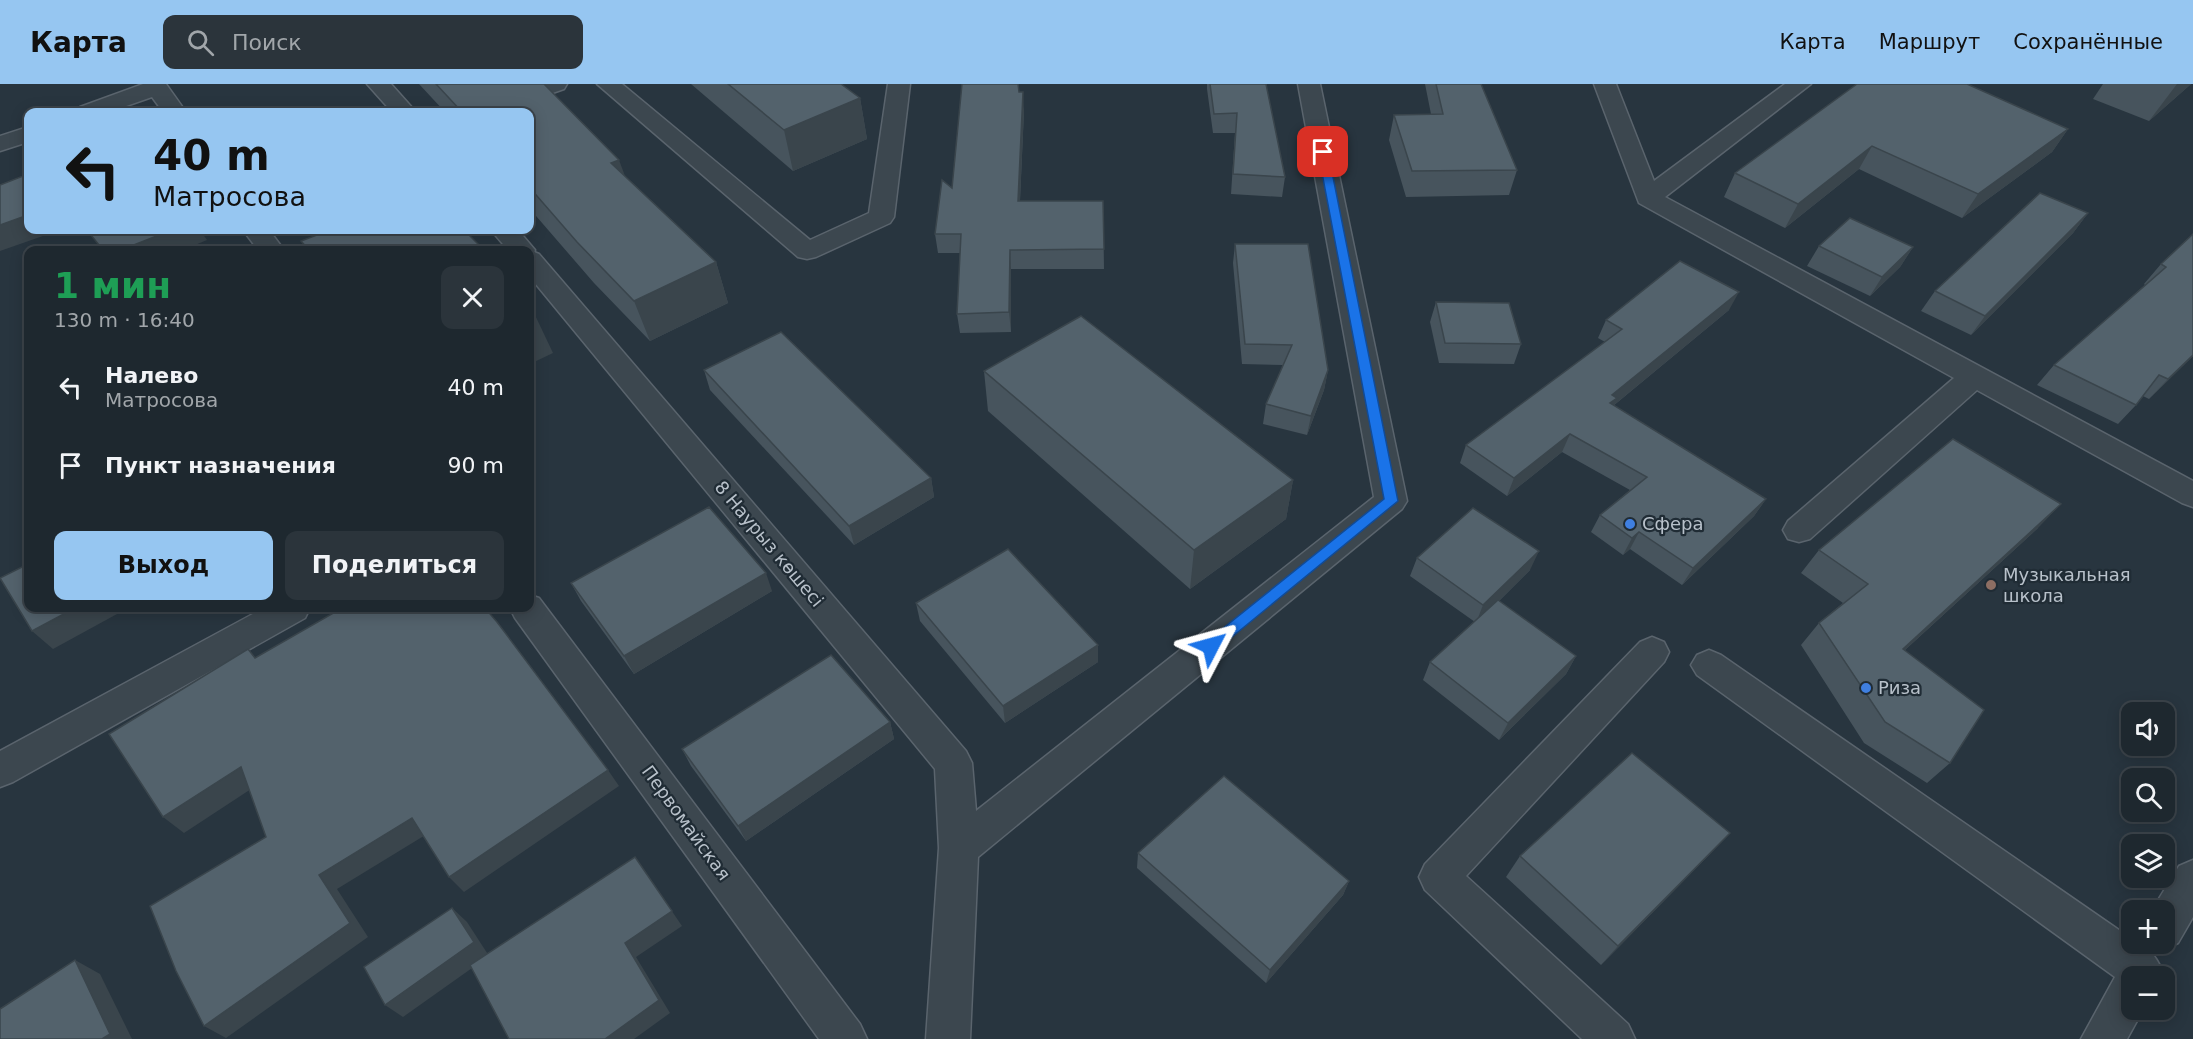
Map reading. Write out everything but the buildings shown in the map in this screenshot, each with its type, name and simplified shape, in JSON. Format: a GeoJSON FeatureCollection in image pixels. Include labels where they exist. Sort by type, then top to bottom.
{"type":"FeatureCollection","features":[{"type":"Feature","properties":{"kind":"street"},"geometry":{"type":"LineString","coordinates":[[378,84],[400,108]]}},
{"type":"Feature","properties":{"kind":"street"},"geometry":{"type":"LineString","coordinates":[[488,108],[556,84]]}},
{"type":"Feature","properties":{"kind":"street"},"geometry":{"type":"LineString","coordinates":[[608,84],[807,251],[881,217],[899,84]]}},
{"type":"Feature","properties":{"kind":"street"},"geometry":{"type":"LineString","coordinates":[[959,848],[1391,501],[1309,84]]}},
{"type":"Feature","properties":{"kind":"street"},"geometry":{"type":"LineString","coordinates":[[1605,84],[1648,198],[2193,495]]}},
{"type":"Feature","properties":{"kind":"street"},"geometry":{"type":"LineString","coordinates":[[1648,198],[1800,84]]}},
{"type":"Feature","properties":{"kind":"street"},"geometry":{"type":"LineString","coordinates":[[98,108],[155,86],[171,108]]}},
{"type":"Feature","properties":{"kind":"street"},"geometry":{"type":"LineString","coordinates":[[0,144],[24,135]]}},
{"type":"Feature","properties":{"kind":"street"},"geometry":{"type":"LineString","coordinates":[[508,234],[518,246]]}},
{"type":"Feature","properties":{"kind":"street","name":"8 Наурыз көшесі"},"geometry":{"type":"LineString","coordinates":[[534,265],[953,763],[959,848],[948,1039]]}},
{"type":"Feature","properties":{"kind":"street"},"geometry":{"type":"LineString","coordinates":[[1799,530],[1975,376]]}},
{"type":"Feature","properties":{"kind":"street"},"geometry":{"type":"LineString","coordinates":[[0,770],[286,612]]}},
{"type":"Feature","properties":{"kind":"street","name":"Первомайская"},"geometry":{"type":"LineString","coordinates":[[530,612],[845,1039]]}},
{"type":"Feature","properties":{"kind":"street"},"geometry":{"type":"LineString","coordinates":[[1612,1039],[1438,877],[1652,652]]}},
{"type":"Feature","properties":{"kind":"street"},"geometry":{"type":"LineString","coordinates":[[1709,665],[2136,966]]}},
{"type":"Feature","properties":{"kind":"street"},"geometry":{"type":"LineString","coordinates":[[2175,910],[2193,879]]}},
{"type":"Feature","properties":{"kind":"street"},"geometry":{"type":"LineString","coordinates":[[2103,1039],[2121,1007]]}},
{"type":"Feature","properties":{"kind":"place","name":"Сфера"},"geometry":{"type":"Point","coordinates":[1630,524]}},
{"type":"Feature","properties":{"kind":"place","name":"Музыкальная школа"},"geometry":{"type":"Point","coordinates":[1991,585]}},
{"type":"Feature","properties":{"kind":"place","name":"Риза"},"geometry":{"type":"Point","coordinates":[1866,688]}},
{"type":"Feature","properties":{"kind":"route"},"geometry":{"type":"LineString","coordinates":[[1211,646],[1391,501],[1323,152]]}}]}
